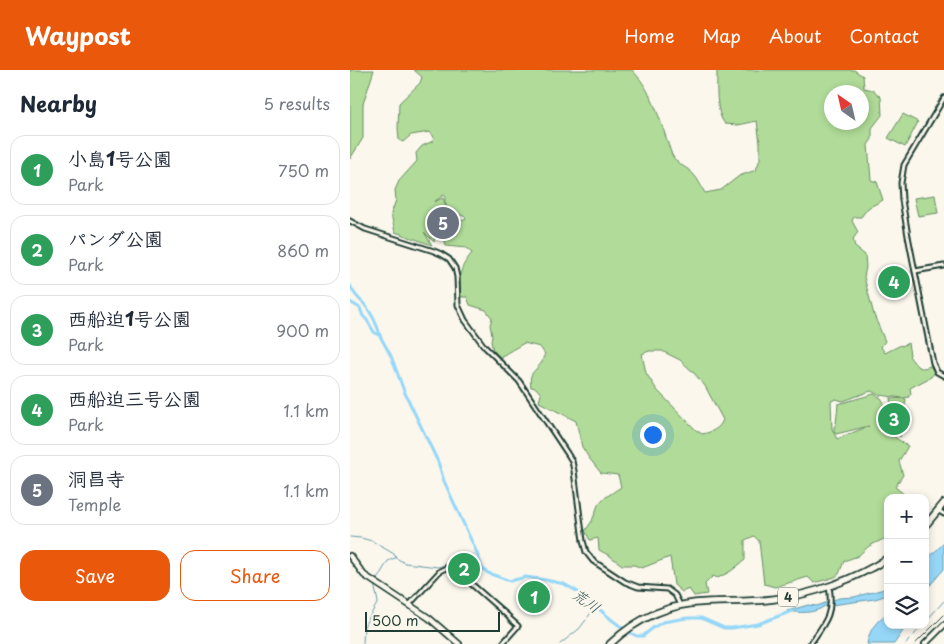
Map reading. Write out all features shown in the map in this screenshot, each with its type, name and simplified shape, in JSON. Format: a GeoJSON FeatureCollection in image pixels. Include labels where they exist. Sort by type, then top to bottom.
{"type":"FeatureCollection","features":[{"type":"Feature","properties":{"kind":"highway"},"geometry":{"type":"LineString","coordinates":[[929,526],[942,511],[944,503]]}},
{"type":"Feature","properties":{"kind":"highway"},"geometry":{"type":"LineString","coordinates":[[929,522],[942,511]]}},
{"type":"Feature","properties":{"kind":"highway","name":"4"},"geometry":{"type":"LineString","coordinates":[[612,644],[633,625],[665,609],[710,602],[775,599],[830,590],[863,575],[884,562]]}},
{"type":"Feature","properties":{"kind":"main road"},"geometry":{"type":"LineString","coordinates":[[350,556],[362,573],[387,589],[392,590],[459,644]]}},
{"type":"Feature","properties":{"kind":"main road"},"geometry":{"type":"LineString","coordinates":[[409,604],[434,618],[463,644]]}},
{"type":"Feature","properties":{"kind":"main road"},"geometry":{"type":"LineString","coordinates":[[925,644],[944,626]]}},
{"type":"Feature","properties":{"kind":"street"},"geometry":{"type":"LineString","coordinates":[[944,98],[904,165],[901,177],[902,200],[933,363],[937,372],[944,376]]}},
{"type":"Feature","properties":{"kind":"street"},"geometry":{"type":"LineString","coordinates":[[350,221],[365,229],[434,251],[449,259],[456,272],[458,305],[465,320],[479,340],[519,381],[572,461],[584,548],[590,557],[593,561],[630,585],[667,589],[675,595],[681,606]]}},
{"type":"Feature","properties":{"kind":"street"},"geometry":{"type":"LineString","coordinates":[[915,271],[944,266]]}},
{"type":"Feature","properties":{"kind":"street"},"geometry":{"type":"LineString","coordinates":[[409,604],[440,571],[451,566],[518,626],[502,644]]}},
{"type":"Feature","properties":{"kind":"street"},"geometry":{"type":"LineString","coordinates":[[810,644],[829,615],[830,590]]}},
{"type":"Feature","properties":{"kind":"green space"},"geometry":{"type":"Polygon","coordinates":[[[350,70],[374,70],[363,104],[363,138],[350,159],[350,70]]]}},
{"type":"Feature","properties":{"kind":"green space"},"geometry":{"type":"Polygon","coordinates":[[[414,70],[632,70],[652,99],[672,155],[677,162],[696,177],[705,193],[721,190],[739,176],[756,170],[760,159],[757,121],[738,125],[725,124],[722,119],[717,98],[717,70],[854,70],[863,76],[864,85],[824,85],[824,130],[869,130],[869,89],[881,97],[882,115],[872,128],[872,139],[868,145],[871,180],[877,182],[883,200],[868,208],[861,217],[854,217],[852,221],[858,232],[853,239],[855,247],[865,255],[866,267],[864,277],[874,315],[885,341],[881,347],[885,353],[908,343],[909,356],[916,365],[920,368],[930,366],[935,372],[931,377],[910,388],[911,394],[909,397],[879,395],[871,391],[843,401],[836,399],[831,401],[832,429],[837,439],[869,426],[836,434],[834,427],[838,404],[874,394],[881,398],[884,403],[881,422],[878,423],[908,446],[899,461],[903,475],[895,487],[904,494],[884,494],[884,539],[869,546],[858,556],[844,561],[839,574],[835,577],[814,583],[808,577],[775,587],[764,584],[759,541],[754,536],[745,540],[745,560],[718,578],[713,576],[705,584],[707,594],[694,596],[689,589],[682,592],[674,585],[670,557],[642,568],[634,565],[622,565],[599,550],[598,538],[590,540],[585,531],[592,521],[598,505],[603,499],[621,487],[618,475],[601,473],[589,458],[582,447],[576,421],[539,402],[541,394],[536,388],[531,387],[530,378],[542,362],[545,354],[540,347],[524,343],[500,357],[493,350],[491,342],[490,325],[492,318],[486,310],[470,305],[467,297],[461,297],[462,269],[472,253],[466,248],[446,246],[444,237],[452,235],[457,221],[465,220],[466,217],[449,211],[445,203],[445,194],[434,202],[443,198],[449,215],[460,218],[460,220],[440,218],[434,242],[424,232],[432,245],[395,232],[391,214],[396,200],[395,190],[399,181],[417,161],[416,153],[422,146],[433,141],[434,137],[430,132],[411,135],[403,142],[399,140],[399,103],[420,83],[422,77],[414,70]],[[649,351],[642,354],[646,373],[657,390],[702,434],[717,428],[723,420],[705,386],[680,360],[662,351],[649,351]]]}},
{"type":"Feature","properties":{"kind":"green space"},"geometry":{"type":"Polygon","coordinates":[[[903,114],[918,122],[905,147],[888,138],[903,114]]]}},
{"type":"Feature","properties":{"kind":"green space"},"geometry":{"type":"Polygon","coordinates":[[[935,195],[938,213],[918,216],[914,198],[935,195]]]}},
{"type":"Feature","properties":{"kind":"green space"},"geometry":{"type":"Polygon","coordinates":[[[890,398],[906,399],[900,437],[893,427],[884,422],[886,413],[890,412],[890,398]]]}},
{"type":"Feature","properties":{"kind":"water"},"geometry":{"type":"Polygon","coordinates":[[[944,543],[944,569],[929,586],[929,584],[929,557],[944,543]]]}},
{"type":"Feature","properties":{"kind":"water"},"geometry":{"type":"Polygon","coordinates":[[[884,589],[884,596],[875,599],[825,606],[812,612],[787,611],[808,605],[817,606],[839,598],[854,597],[884,589]]]}},
{"type":"Feature","properties":{"kind":"water"},"geometry":{"type":"Polygon","coordinates":[[[884,616],[884,629],[904,629],[894,644],[867,644],[870,633],[884,616]]]}},
{"type":"Feature","properties":{"kind":"waterway"},"geometry":{"type":"LineString","coordinates":[[350,285],[354,294],[370,312],[380,335]]}},
{"type":"Feature","properties":{"kind":"waterway","name":"荒川"},"geometry":{"type":"LineString","coordinates":[[350,302],[360,308],[363,316],[374,332],[380,336],[391,356],[404,391],[438,462],[444,481],[481,565],[488,573],[510,581],[526,577],[564,584],[580,593],[628,632],[637,636],[643,636],[663,622],[687,618],[701,618],[724,628],[732,628],[758,624],[792,611]]}},
{"type":"Feature","properties":{"kind":"waterway"},"geometry":{"type":"LineString","coordinates":[[350,537],[372,541],[405,563],[438,567],[454,562]]}},
{"type":"Feature","properties":{"kind":"waterway"},"geometry":{"type":"LineString","coordinates":[[468,557],[477,553]]}},
{"type":"Feature","properties":{"kind":"waterway"},"geometry":{"type":"LineString","coordinates":[[376,581],[388,561],[395,558]]}},
{"type":"Feature","properties":{"kind":"waterway"},"geometry":{"type":"LineString","coordinates":[[363,644],[364,626],[378,602],[374,584]]}},
{"type":"Feature","properties":{"kind":"waterway"},"geometry":{"type":"LineString","coordinates":[[929,618],[944,601]]}},
{"type":"Feature","properties":{"kind":"waterway"},"geometry":{"type":"LineString","coordinates":[[588,617],[595,607]]}},
{"type":"Feature","properties":{"kind":"waterway"},"geometry":{"type":"LineString","coordinates":[[560,644],[579,629],[586,620]]}},
{"type":"Feature","properties":{"kind":"waterway"},"geometry":{"type":"LineString","coordinates":[[914,635],[919,629]]}},
{"type":"Feature","properties":{"kind":"waterway"},"geometry":{"type":"LineString","coordinates":[[906,644],[909,640]]}},
{"type":"Feature","properties":{"kind":"railway"},"geometry":{"type":"LineString","coordinates":[[915,644],[944,615]]}},
{"type":"Feature","properties":{"kind":"place","name":"洞昌寺"},"geometry":{"type":"Point","coordinates":[443,223]}},
{"type":"Feature","properties":{"kind":"place","name":"西船迫三号公園"},"geometry":{"type":"Point","coordinates":[894,282]}},
{"type":"Feature","properties":{"kind":"place","name":"西船迫1号公園"},"geometry":{"type":"Point","coordinates":[894,419]}},
{"type":"Feature","properties":{"kind":"place","name":"パンダ公園"},"geometry":{"type":"Point","coordinates":[464,569]}},
{"type":"Feature","properties":{"kind":"place","name":"小島1号公園"},"geometry":{"type":"Point","coordinates":[534,597]}}]}
